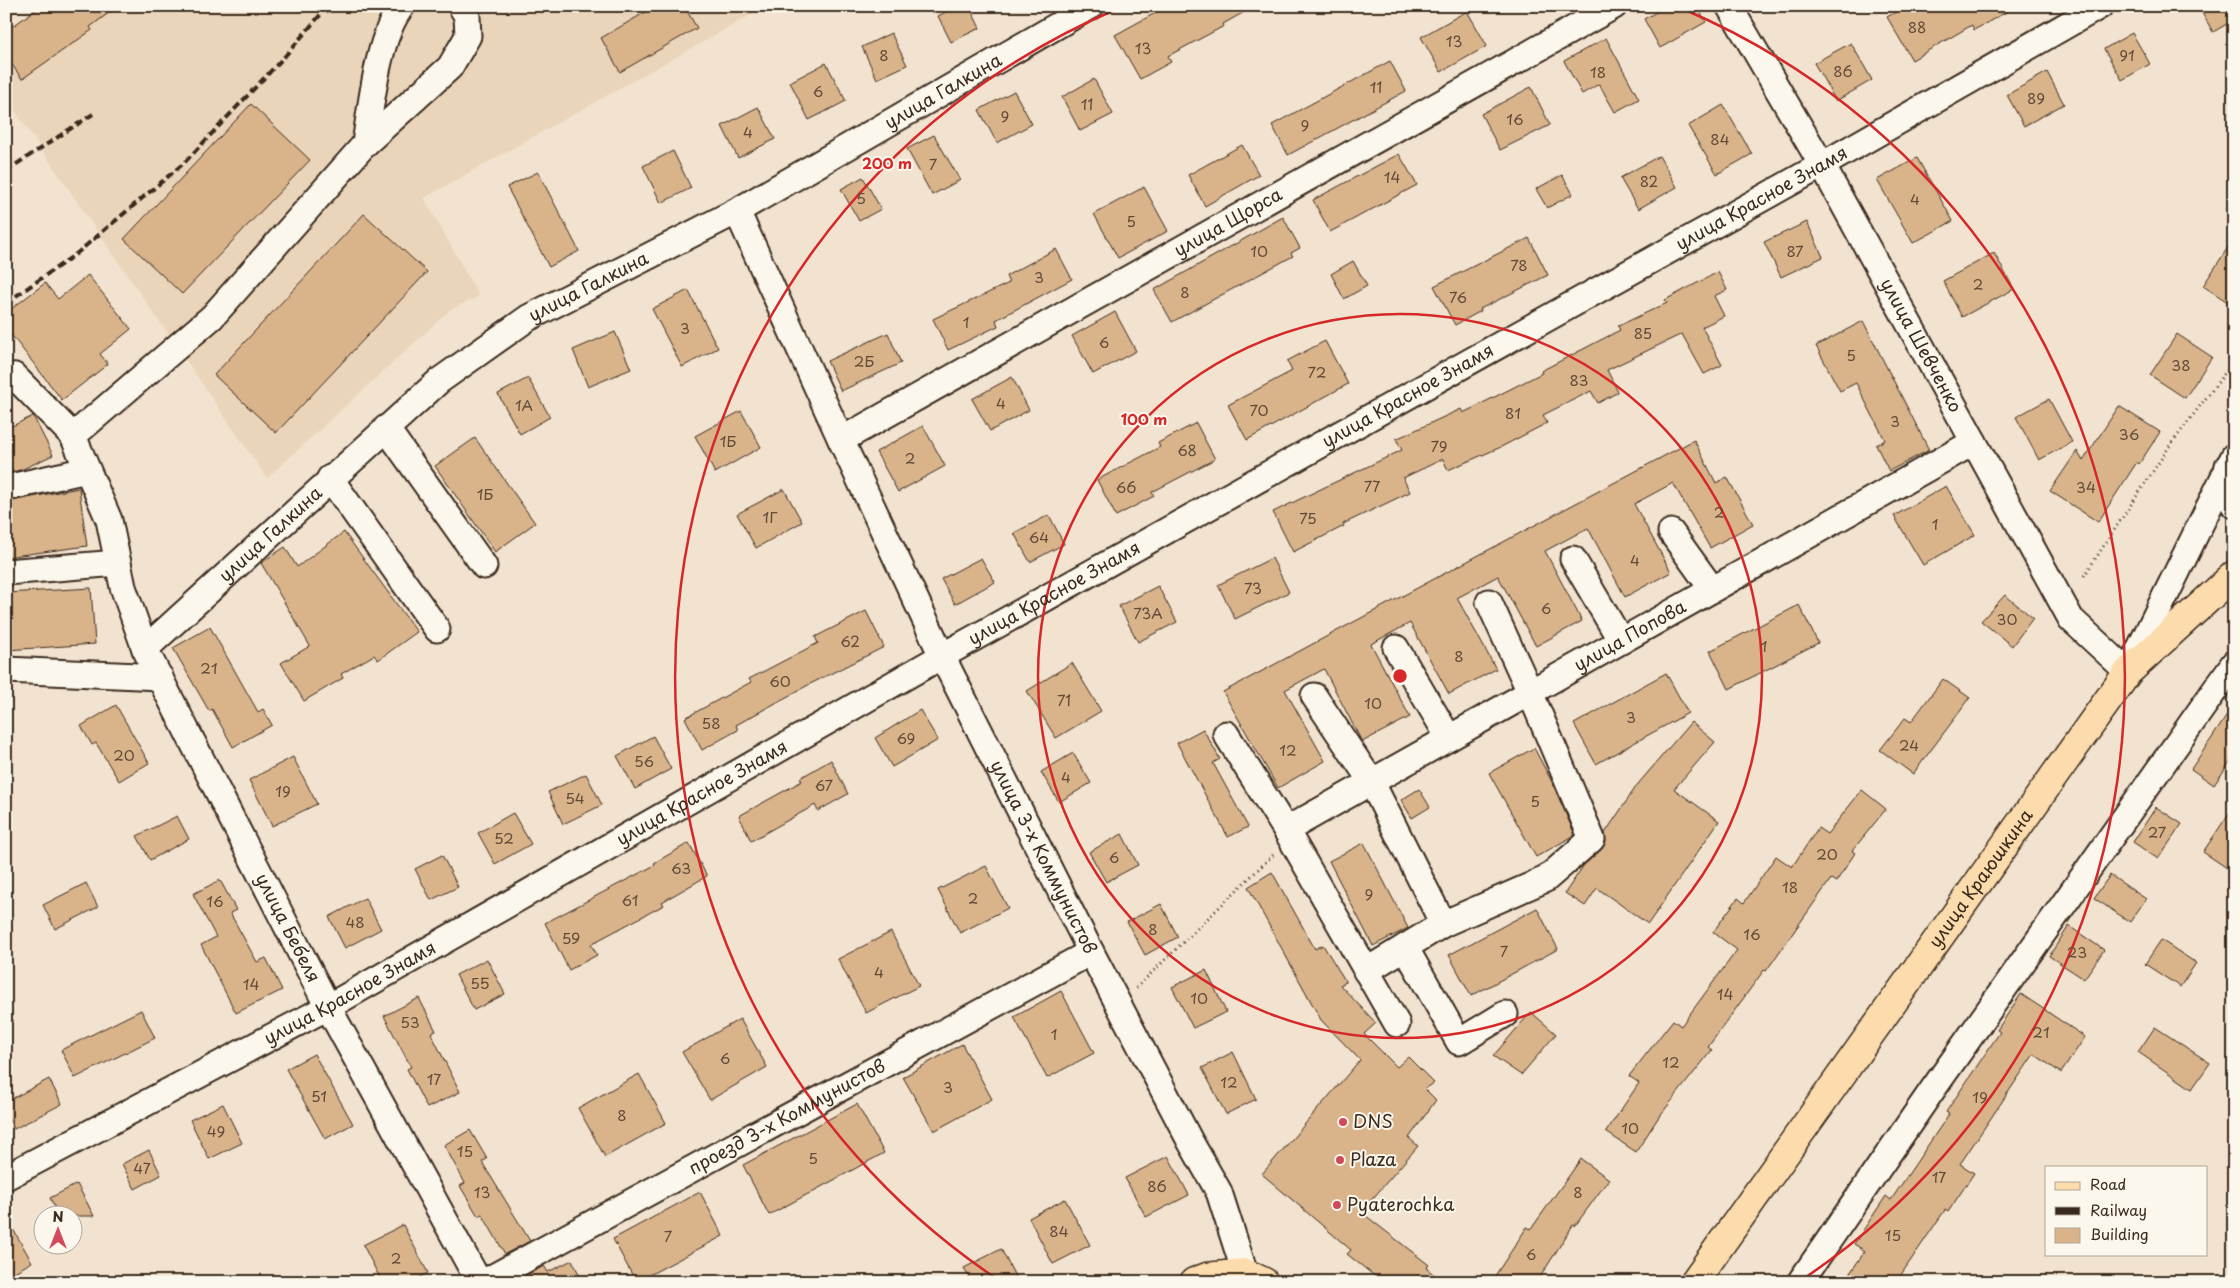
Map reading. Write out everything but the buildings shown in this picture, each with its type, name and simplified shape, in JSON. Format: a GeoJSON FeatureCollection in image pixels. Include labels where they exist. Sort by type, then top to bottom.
{"type":"FeatureCollection","features":[{"type":"Feature","properties":{"kind":"main road"},"geometry":{"type":"LineString","coordinates":[[2128,672],[2234,575]]}},
{"type":"Feature","properties":{"kind":"main road","name":"улица Краюшкина"},"geometry":{"type":"LineString","coordinates":[[1694,1282],[2128,672]]}},
{"type":"Feature","properties":{"kind":"main road"},"geometry":{"type":"LineString","coordinates":[[1194,1282],[1207,1277],[1248,1280]]}},
{"type":"Feature","properties":{"kind":"street"},"geometry":{"type":"LineString","coordinates":[[365,144],[387,31],[396,13],[402,6]]}},
{"type":"Feature","properties":{"kind":"street"},"geometry":{"type":"LineString","coordinates":[[6,379],[14,376],[73,436],[212,317],[365,144],[450,67],[468,36],[467,16],[461,6]]}},
{"type":"Feature","properties":{"kind":"street","name":"улица Галкина"},"geometry":{"type":"LineString","coordinates":[[145,649],[330,478],[439,381],[528,318],[737,211],[1091,6]]}},
{"type":"Feature","properties":{"kind":"street","name":"улица Щорса"},"geometry":{"type":"LineString","coordinates":[[841,440],[1614,6]]}},
{"type":"Feature","properties":{"kind":"street","name":"улица Шевченко"},"geometry":{"type":"LineString","coordinates":[[1729,6],[1822,165],[2071,619],[2128,672]]}},
{"type":"Feature","properties":{"kind":"street","name":"улица Красное Знамя"},"geometry":{"type":"LineString","coordinates":[[6,1177],[328,1007],[942,656],[1822,165],[2100,6]]}},
{"type":"Feature","properties":{"kind":"street","name":"улица 3-х Коммунистов"},"geometry":{"type":"LineString","coordinates":[[737,211],[942,656],[1091,952],[1219,1192],[1248,1280]]}},
{"type":"Feature","properties":{"kind":"street"},"geometry":{"type":"LineString","coordinates":[[386,428],[484,566]]}},
{"type":"Feature","properties":{"kind":"street","name":"улица Бебеля"},"geometry":{"type":"LineString","coordinates":[[73,436],[109,520],[123,587],[145,649],[328,1007],[479,1282]]}},
{"type":"Feature","properties":{"kind":"street","name":"улица Попова"},"geometry":{"type":"LineString","coordinates":[[1286,830],[1974,442]]}},
{"type":"Feature","properties":{"kind":"street"},"geometry":{"type":"LineString","coordinates":[[2231,461],[2229,495],[2234,505]]}},
{"type":"Feature","properties":{"kind":"street","name":"улица Краюшкина"},"geometry":{"type":"LineString","coordinates":[[2128,672],[2231,461]]}},
{"type":"Feature","properties":{"kind":"street"},"geometry":{"type":"LineString","coordinates":[[6,488],[87,470]]}},
{"type":"Feature","properties":{"kind":"street"},"geometry":{"type":"LineString","coordinates":[[330,478],[437,629]]}},
{"type":"Feature","properties":{"kind":"street"},"geometry":{"type":"LineString","coordinates":[[1671,532],[1712,590]]}},
{"type":"Feature","properties":{"kind":"street"},"geometry":{"type":"LineString","coordinates":[[1573,559],[1621,641]]}},
{"type":"Feature","properties":{"kind":"street"},"geometry":{"type":"LineString","coordinates":[[6,572],[118,563]]}},
{"type":"Feature","properties":{"kind":"street"},"geometry":{"type":"LineString","coordinates":[[1366,971],[1444,924],[1546,879],[1592,839],[1530,692],[1489,602]]}},
{"type":"Feature","properties":{"kind":"street"},"geometry":{"type":"LineString","coordinates":[[1396,648],[1449,738]]}},
{"type":"Feature","properties":{"kind":"street"},"geometry":{"type":"LineString","coordinates":[[1800,1282],[1999,996],[2234,664]]}},
{"type":"Feature","properties":{"kind":"street"},"geometry":{"type":"LineString","coordinates":[[6,670],[160,677]]}},
{"type":"Feature","properties":{"kind":"street"},"geometry":{"type":"LineString","coordinates":[[1314,696],[1371,781],[1444,924]]}},
{"type":"Feature","properties":{"kind":"street"},"geometry":{"type":"LineString","coordinates":[[1226,734],[1286,830],[1396,1024]]}},
{"type":"Feature","properties":{"kind":"street"},"geometry":{"type":"LineString","coordinates":[[1405,948],[1458,1042],[1505,1014]]}},
{"type":"Feature","properties":{"kind":"street","name":"проезд 3-х Коммунистов"},"geometry":{"type":"LineString","coordinates":[[484,1282],[1091,952]]}},
{"type":"Feature","properties":{"kind":"path"},"geometry":{"type":"LineString","coordinates":[[2084,576],[2169,447],[2234,360]]}},
{"type":"Feature","properties":{"kind":"path"},"geometry":{"type":"LineString","coordinates":[[1119,1005],[1272,855],[1286,830]]}},
{"type":"Feature","properties":{"kind":"shaded area"},"geometry":{"type":"Polygon","coordinates":[[[38,6],[767,6],[424,198],[479,296],[450,310],[267,478],[6,98],[6,30],[38,6]]]}},
{"type":"Feature","properties":{"kind":"railway"},"geometry":{"type":"LineString","coordinates":[[6,303],[76,254],[184,163],[285,56],[328,6]]}},
{"type":"Feature","properties":{"kind":"railway"},"geometry":{"type":"LineString","coordinates":[[6,171],[93,114]]}},
{"type":"Feature","properties":{"kind":"place","name":"DNS"},"geometry":{"type":"Point","coordinates":[1343,1122]}},
{"type":"Feature","properties":{"kind":"place","name":"Plaza"},"geometry":{"type":"Point","coordinates":[1340,1160]}},
{"type":"Feature","properties":{"kind":"place","name":"Pyaterochka"},"geometry":{"type":"Point","coordinates":[1337,1205]}}]}
